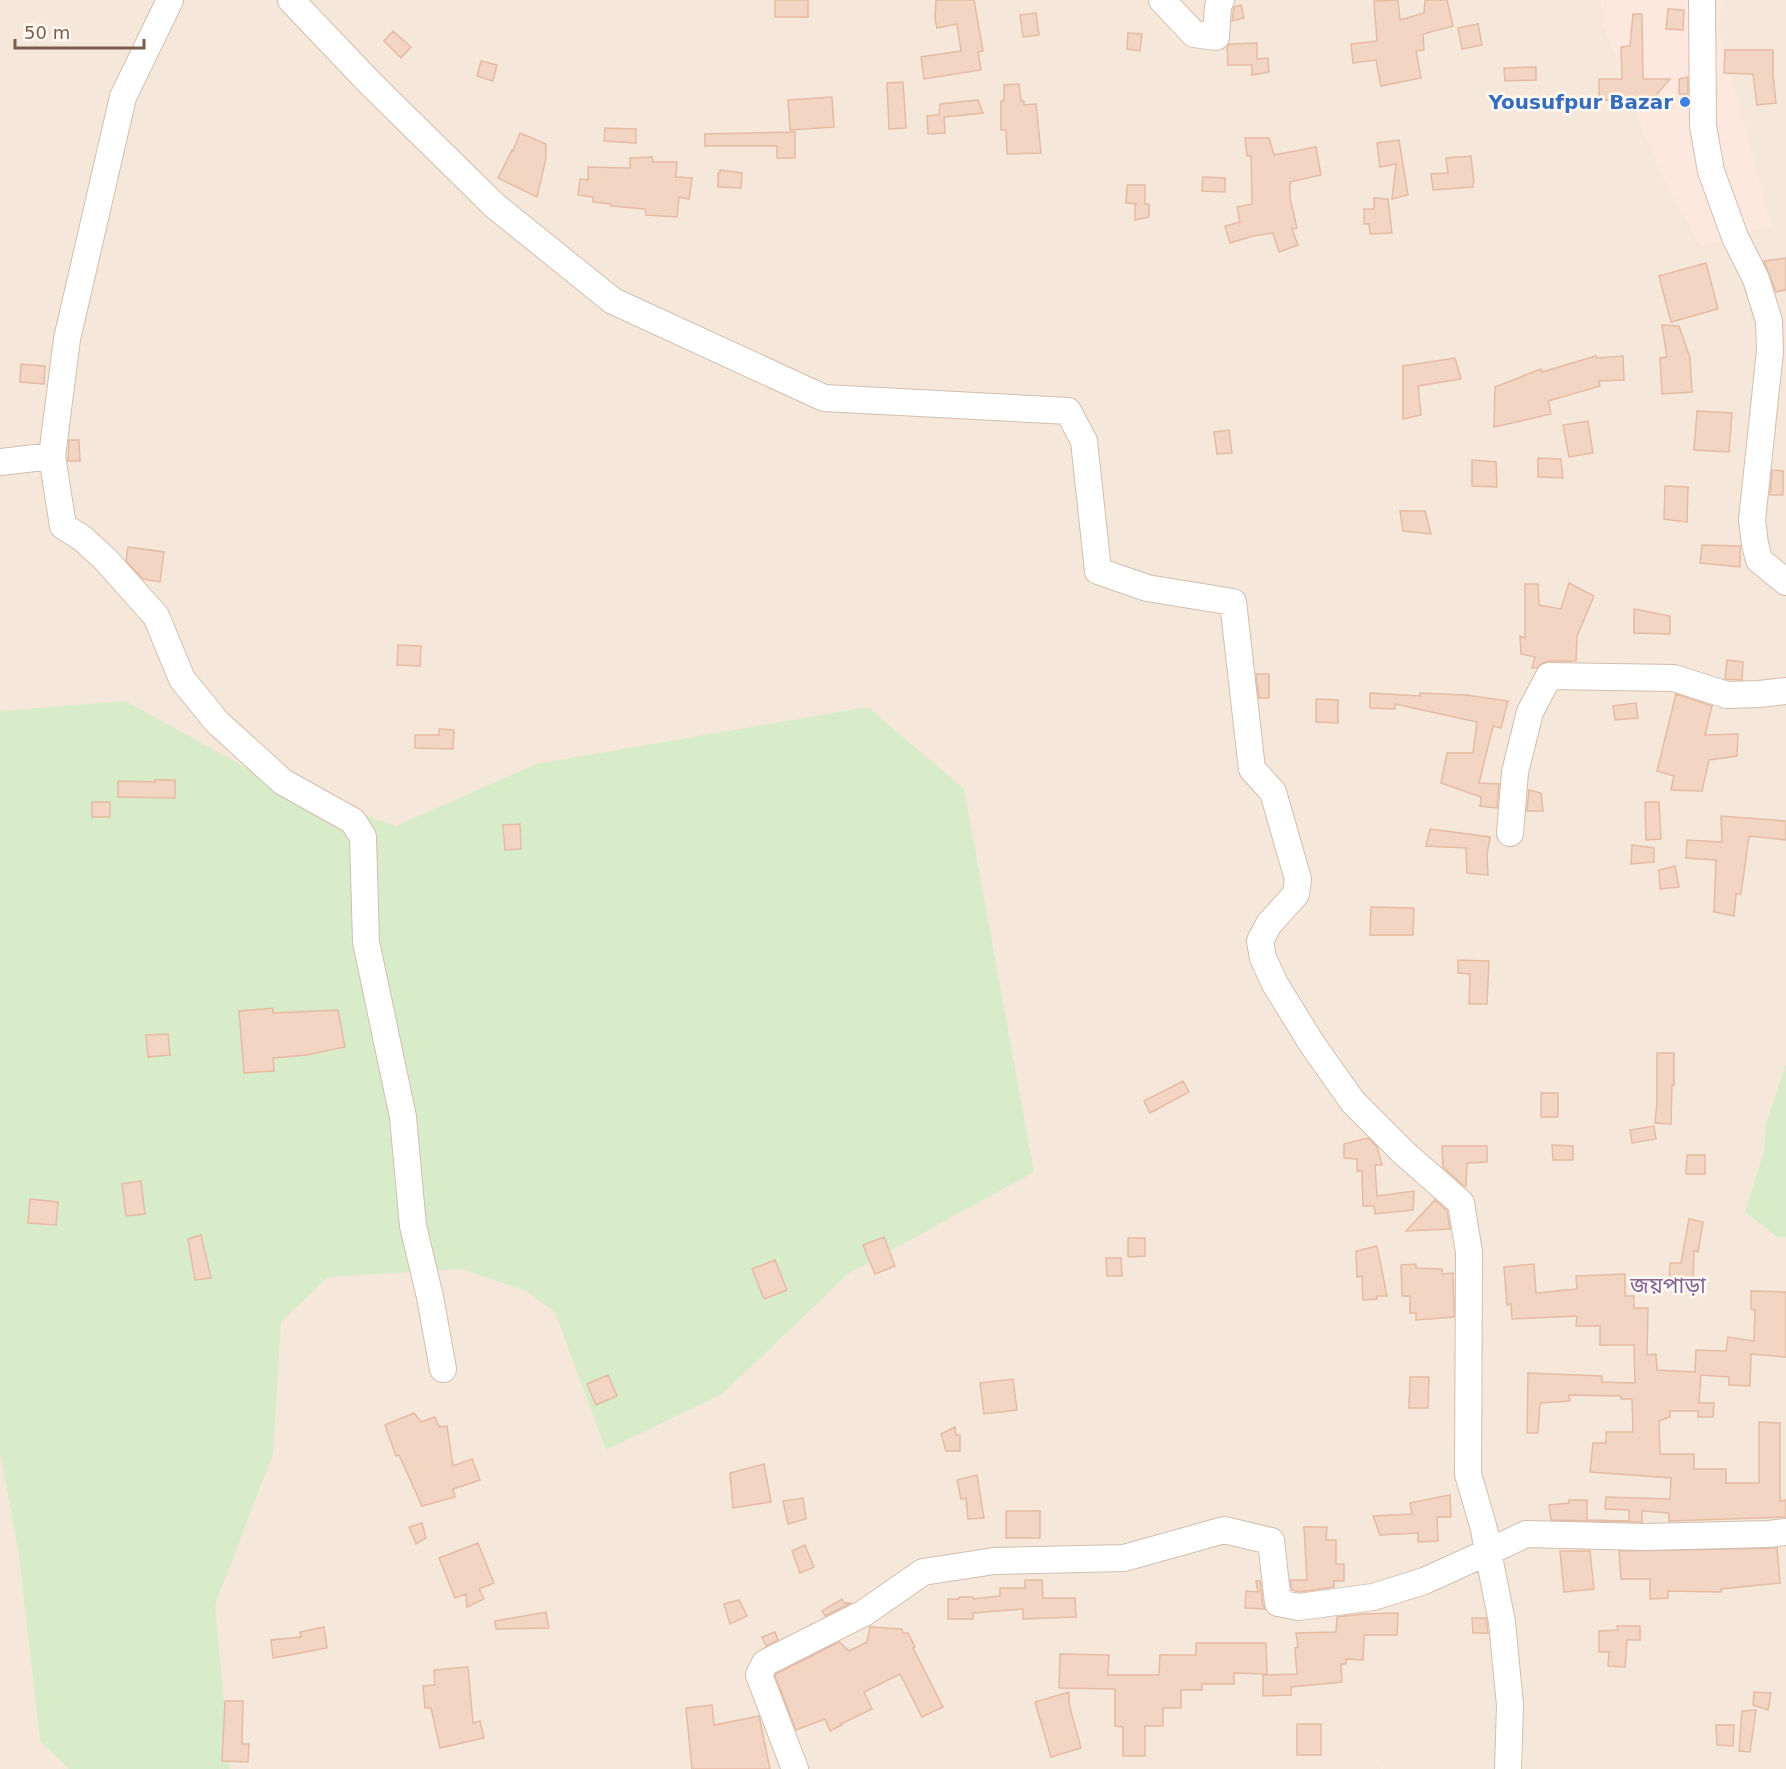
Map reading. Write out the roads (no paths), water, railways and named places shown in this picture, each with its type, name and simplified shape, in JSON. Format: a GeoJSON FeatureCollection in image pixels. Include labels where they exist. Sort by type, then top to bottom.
{"type":"FeatureCollection","features":[{"type":"Feature","properties":{"kind":"street"},"geometry":{"type":"LineString","coordinates":[[170,0],[123,97],[67,339],[52,456],[63,526],[82,538],[105,559],[156,616],[182,679],[217,722],[283,782],[353,821],[363,837],[366,942],[403,1117],[413,1226],[430,1297],[443,1369]]}},
{"type":"Feature","properties":{"kind":"street"},"geometry":{"type":"LineString","coordinates":[[291,0],[370,83],[495,206],[613,301],[824,398],[1068,411],[1084,441],[1098,571],[1148,588],[1233,602],[1252,769],[1273,792],[1298,879],[1296,894],[1269,924],[1260,941],[1263,958],[1275,984],[1312,1044],[1353,1102],[1404,1153],[1461,1203],[1469,1252],[1468,1474],[1484,1529],[1503,1622],[1510,1705],[1508,1769]]}},
{"type":"Feature","properties":{"kind":"street"},"geometry":{"type":"LineString","coordinates":[[1162,0],[1194,34],[1216,37],[1218,6],[1221,0]]}},
{"type":"Feature","properties":{"kind":"street"},"geometry":{"type":"LineString","coordinates":[[1701,0],[1703,126],[1711,171],[1735,237],[1756,279],[1769,321],[1770,351],[1752,520],[1755,544],[1759,560],[1786,582]]}},
{"type":"Feature","properties":{"kind":"street"},"geometry":{"type":"LineString","coordinates":[[0,462],[52,456]]}},
{"type":"Feature","properties":{"kind":"street"},"geometry":{"type":"LineString","coordinates":[[1510,833],[1515,772],[1527,722],[1549,676],[1674,678],[1727,694],[1786,691]]}},
{"type":"Feature","properties":{"kind":"street"},"geometry":{"type":"LineString","coordinates":[[795,1769],[759,1675],[765,1663],[864,1613],[923,1572],[994,1561],[1124,1558],[1224,1530],[1271,1541],[1278,1603],[1299,1607],[1373,1597],[1424,1581],[1526,1534],[1645,1538],[1786,1532]]}},
{"type":"Feature","properties":{"kind":"place","name":"Yousufpur Bazar"},"geometry":{"type":"Point","coordinates":[1685,102]}},
{"type":"Feature","properties":{"kind":"district","name":"জয়পাড়া"},"geometry":{"type":"Point","coordinates":[1668,1285]}}]}
